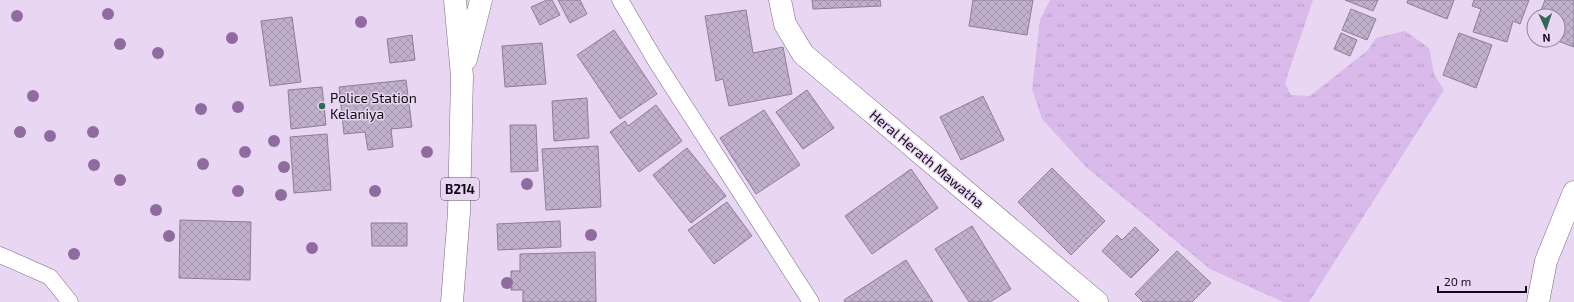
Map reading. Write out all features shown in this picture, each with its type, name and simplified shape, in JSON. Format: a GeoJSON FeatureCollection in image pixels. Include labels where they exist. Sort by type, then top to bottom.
{"type":"FeatureCollection","features":[{"type":"Feature","properties":{"kind":"street","name":"B214"},"geometry":{"type":"LineString","coordinates":[[452,302],[459,212],[462,76],[455,0]]}},
{"type":"Feature","properties":{"kind":"street","name":"B214"},"geometry":{"type":"LineString","coordinates":[[462,76],[481,0]]}},
{"type":"Feature","properties":{"kind":"street","name":"Heral Herath Mawatha"},"geometry":{"type":"LineString","coordinates":[[780,0],[785,24],[802,54],[1096,302]]}},
{"type":"Feature","properties":{"kind":"street"},"geometry":{"type":"LineString","coordinates":[[1538,302],[1546,261],[1574,192]]}},
{"type":"Feature","properties":{"kind":"lane"},"geometry":{"type":"LineString","coordinates":[[620,0],[657,63],[811,302]]}},
{"type":"Feature","properties":{"kind":"lane"},"geometry":{"type":"LineString","coordinates":[[0,255],[50,278],[70,302]]}},
{"type":"Feature","properties":{"kind":"green space"},"geometry":{"type":"Polygon","coordinates":[[[1050,0],[1313,0],[1285,83],[1291,95],[1310,96],[1368,50],[1376,38],[1405,31],[1429,48],[1434,74],[1444,90],[1309,302],[1283,302],[1210,269],[1086,167],[1042,119],[1032,89],[1040,20],[1050,0]]]}},
{"type":"Feature","properties":{"kind":"building"},"geometry":{"type":"Polygon","coordinates":[[[547,0],[552,0],[560,15],[540,25],[531,7],[547,0]]]}},
{"type":"Feature","properties":{"kind":"building"},"geometry":{"type":"Polygon","coordinates":[[[558,0],[580,0],[587,14],[570,23],[558,0]]]}},
{"type":"Feature","properties":{"kind":"building"},"geometry":{"type":"Polygon","coordinates":[[[812,0],[880,0],[881,6],[813,9],[812,0]]]}},
{"type":"Feature","properties":{"kind":"building"},"geometry":{"type":"Polygon","coordinates":[[[973,0],[1033,0],[1027,35],[969,26],[973,0]]]}},
{"type":"Feature","properties":{"kind":"building"},"geometry":{"type":"Polygon","coordinates":[[[1345,0],[1378,0],[1373,11],[1345,0]]]}},
{"type":"Feature","properties":{"kind":"building"},"geometry":{"type":"Polygon","coordinates":[[[1408,0],[1454,0],[1447,19],[1407,3],[1408,0]]]}},
{"type":"Feature","properties":{"kind":"building"},"geometry":{"type":"Polygon","coordinates":[[[1474,0],[1529,0],[1520,24],[1513,21],[1507,42],[1473,32],[1481,9],[1472,6],[1474,0]]]}},
{"type":"Feature","properties":{"kind":"building"},"geometry":{"type":"Polygon","coordinates":[[[1545,0],[1574,0],[1574,47],[1566,44],[1566,8],[1542,8],[1545,0]]]}},
{"type":"Feature","properties":{"kind":"building"},"geometry":{"type":"Polygon","coordinates":[[[1351,9],[1376,19],[1367,40],[1342,30],[1351,9]]]}},
{"type":"Feature","properties":{"kind":"building"},"geometry":{"type":"Polygon","coordinates":[[[746,10],[753,53],[783,47],[792,94],[729,106],[723,79],[716,81],[705,16],[746,10]]]}},
{"type":"Feature","properties":{"kind":"building"},"geometry":{"type":"Polygon","coordinates":[[[292,17],[301,82],[270,86],[261,21],[292,17]]]}},
{"type":"Feature","properties":{"kind":"building"},"geometry":{"type":"Polygon","coordinates":[[[614,30],[657,94],[620,119],[577,55],[614,30]]]}},
{"type":"Feature","properties":{"kind":"building"},"geometry":{"type":"Polygon","coordinates":[[[1341,33],[1357,40],[1350,56],[1334,49],[1341,33]]]}},
{"type":"Feature","properties":{"kind":"building"},"geometry":{"type":"Polygon","coordinates":[[[1459,33],[1492,45],[1476,88],[1443,75],[1459,33]]]}},
{"type":"Feature","properties":{"kind":"building"},"geometry":{"type":"Polygon","coordinates":[[[412,35],[415,60],[390,63],[387,39],[412,35]]]}},
{"type":"Feature","properties":{"kind":"building"},"geometry":{"type":"Polygon","coordinates":[[[542,43],[546,84],[505,87],[502,46],[542,43]]]}},
{"type":"Feature","properties":{"kind":"building"},"geometry":{"type":"Polygon","coordinates":[[[406,80],[412,127],[391,129],[393,147],[368,150],[365,132],[344,134],[339,87],[406,80]]]}},
{"type":"Feature","properties":{"kind":"building"},"geometry":{"type":"Polygon","coordinates":[[[322,87],[326,125],[291,129],[288,90],[322,87]]]}},
{"type":"Feature","properties":{"kind":"building"},"geometry":{"type":"Polygon","coordinates":[[[807,90],[834,128],[803,149],[776,112],[807,90]]]}},
{"type":"Feature","properties":{"kind":"building"},"geometry":{"type":"Polygon","coordinates":[[[983,96],[1004,140],[961,160],[940,117],[983,96]]]}},
{"type":"Feature","properties":{"kind":"building"},"geometry":{"type":"Polygon","coordinates":[[[587,98],[589,138],[554,141],[552,101],[587,98]]]}},
{"type":"Feature","properties":{"kind":"building"},"geometry":{"type":"Polygon","coordinates":[[[656,105],[682,141],[639,172],[610,132],[625,121],[628,126],[656,105]]]}},
{"type":"Feature","properties":{"kind":"building"},"geometry":{"type":"Polygon","coordinates":[[[764,110],[800,165],[756,194],[720,138],[764,110]]]}},
{"type":"Feature","properties":{"kind":"building"},"geometry":{"type":"Polygon","coordinates":[[[510,125],[536,125],[538,171],[511,172],[510,125]]]}},
{"type":"Feature","properties":{"kind":"building"},"geometry":{"type":"Polygon","coordinates":[[[327,134],[331,190],[294,193],[290,137],[327,134]]]}},
{"type":"Feature","properties":{"kind":"building"},"geometry":{"type":"Polygon","coordinates":[[[598,146],[601,207],[546,210],[542,149],[598,146]]]}},
{"type":"Feature","properties":{"kind":"building"},"geometry":{"type":"Polygon","coordinates":[[[687,148],[726,196],[691,223],[653,175],[687,148]]]}},
{"type":"Feature","properties":{"kind":"building"},"geometry":{"type":"Polygon","coordinates":[[[1052,168],[1105,221],[1071,255],[1018,202],[1052,168]]]}},
{"type":"Feature","properties":{"kind":"building"},"geometry":{"type":"Polygon","coordinates":[[[911,169],[938,208],[872,254],[845,216],[911,169]]]}},
{"type":"Feature","properties":{"kind":"building"},"geometry":{"type":"Polygon","coordinates":[[[727,202],[752,236],[714,264],[688,230],[727,202]]]}},
{"type":"Feature","properties":{"kind":"building"},"geometry":{"type":"Polygon","coordinates":[[[180,220],[251,222],[250,280],[179,278],[180,220]]]}},
{"type":"Feature","properties":{"kind":"building"},"geometry":{"type":"Polygon","coordinates":[[[560,221],[561,247],[498,250],[497,224],[560,221]]]}},
{"type":"Feature","properties":{"kind":"building"},"geometry":{"type":"Polygon","coordinates":[[[371,223],[407,223],[407,246],[372,246],[371,223]]]}},
{"type":"Feature","properties":{"kind":"building"},"geometry":{"type":"Polygon","coordinates":[[[972,226],[1011,289],[990,302],[969,302],[935,249],[972,226]]]}},
{"type":"Feature","properties":{"kind":"building"},"geometry":{"type":"Polygon","coordinates":[[[1135,227],[1159,250],[1131,278],[1102,251],[1117,235],[1122,240],[1135,227]]]}},
{"type":"Feature","properties":{"kind":"building"},"geometry":{"type":"Polygon","coordinates":[[[1177,251],[1211,283],[1192,302],[1143,302],[1135,294],[1177,251]]]}},
{"type":"Feature","properties":{"kind":"building"},"geometry":{"type":"Polygon","coordinates":[[[595,252],[596,302],[523,302],[523,290],[511,290],[511,271],[520,271],[520,254],[595,252]]]}},
{"type":"Feature","properties":{"kind":"building"},"geometry":{"type":"Polygon","coordinates":[[[906,260],[933,302],[845,302],[844,300],[906,260]]]}},
{"type":"Feature","properties":{"kind":"place","name":"Police Station Kelaniya"},"geometry":{"type":"Point","coordinates":[322,106]}}]}
